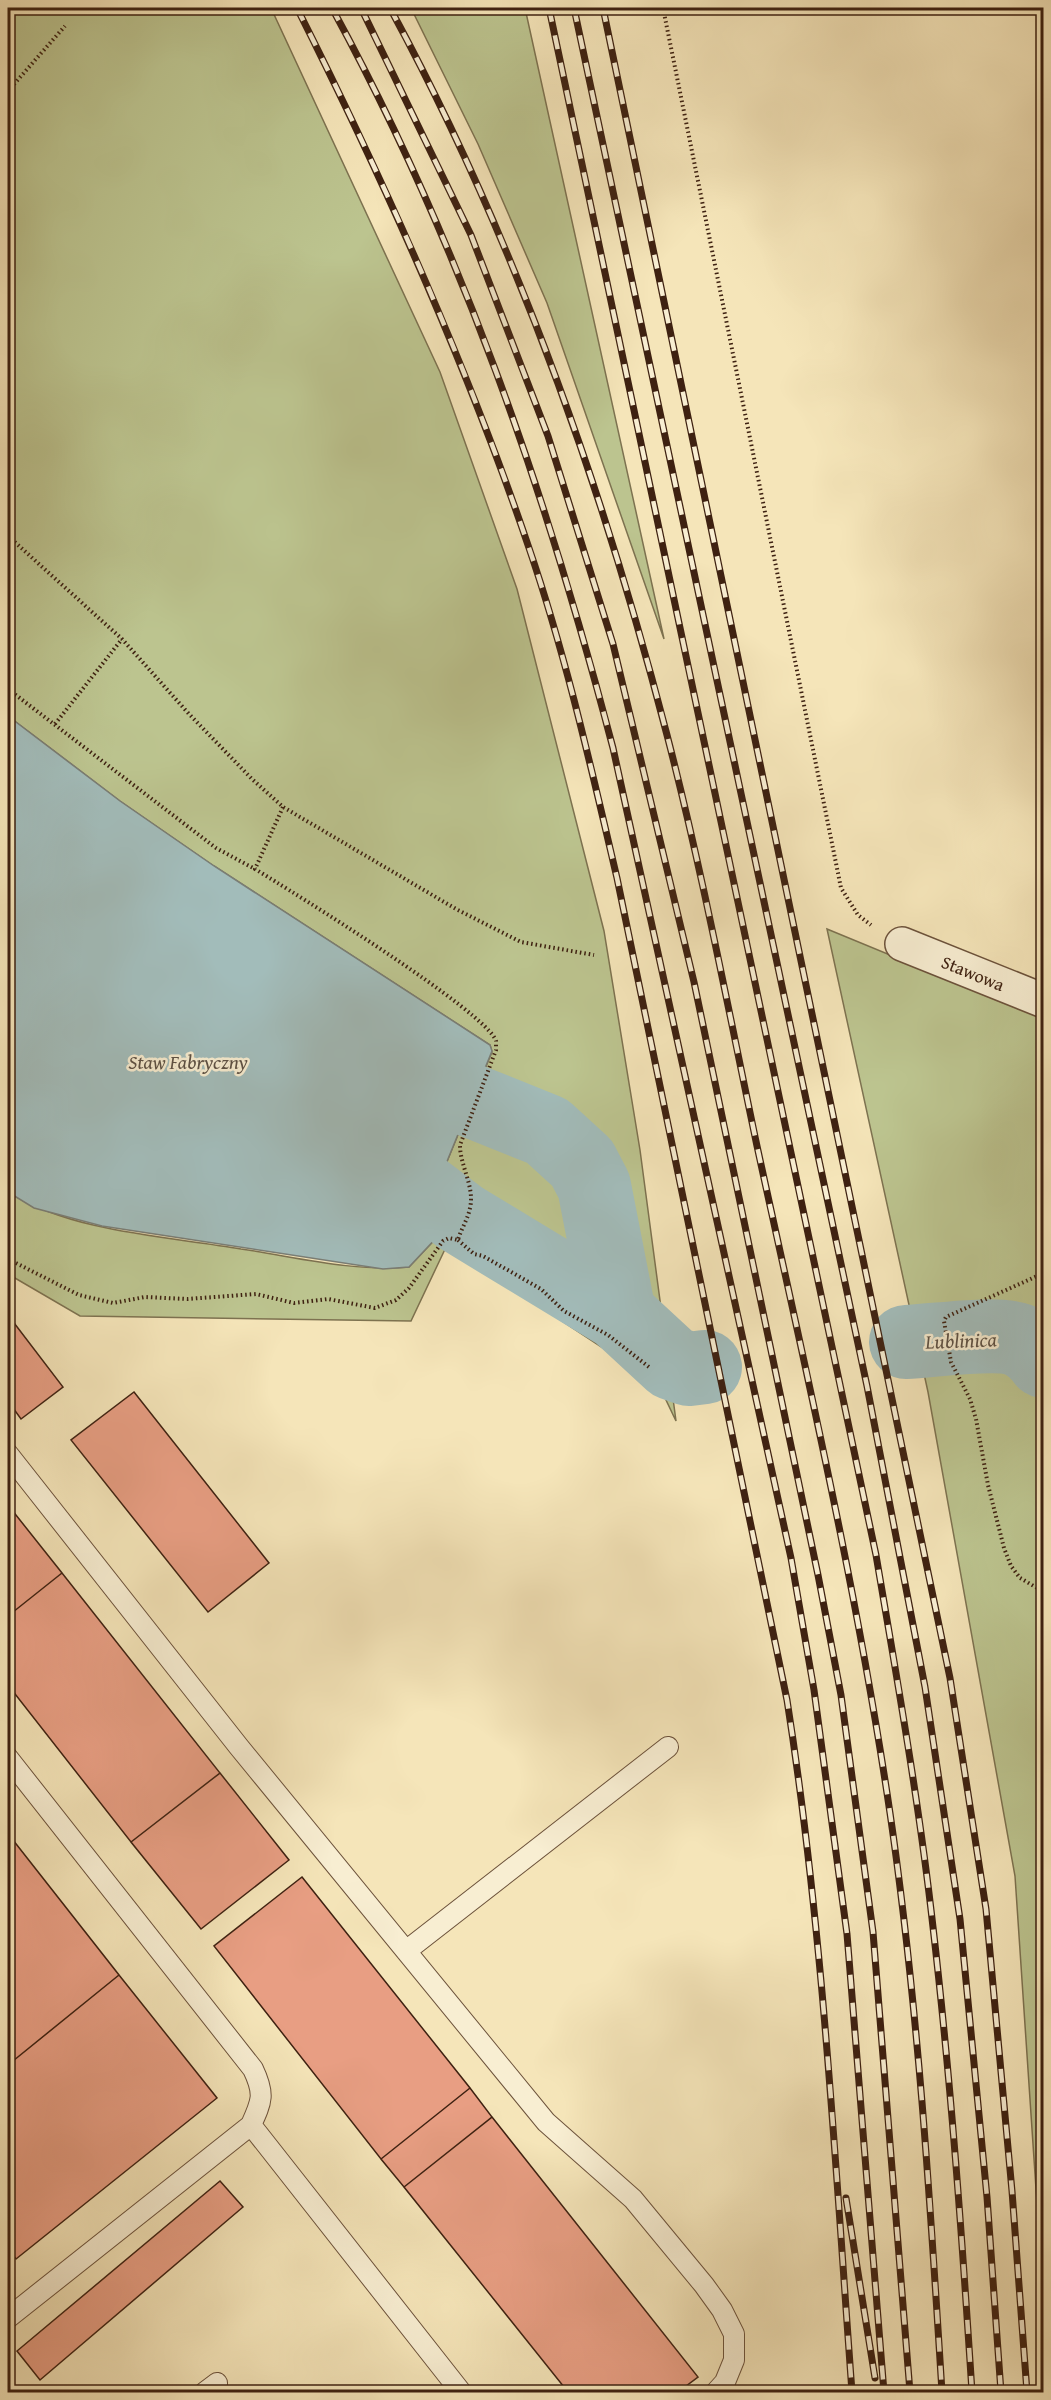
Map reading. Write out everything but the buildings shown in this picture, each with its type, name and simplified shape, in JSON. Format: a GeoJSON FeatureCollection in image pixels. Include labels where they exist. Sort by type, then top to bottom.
{"type":"FeatureCollection","features":[{"type":"Feature","properties":{"kind":"street","name":"Stawowa"},"geometry":{"type":"LineString","coordinates":[[902,944],[1044,1001]]}},
{"type":"Feature","properties":{"kind":"lane"},"geometry":{"type":"LineString","coordinates":[[8,1454],[238,1747],[546,2122],[633,2199],[710,2293],[734,2334],[734,2360],[725,2382],[716,2392]]}},
{"type":"Feature","properties":{"kind":"lane"},"geometry":{"type":"LineString","coordinates":[[406,1951],[668,1747]]}},
{"type":"Feature","properties":{"kind":"lane"},"geometry":{"type":"LineString","coordinates":[[8,1758],[253,2069],[262,2091],[260,2105],[251,2125],[8,2318]]}},
{"type":"Feature","properties":{"kind":"lane"},"geometry":{"type":"LineString","coordinates":[[251,2125],[461,2392]]}},
{"type":"Feature","properties":{"kind":"path"},"geometry":{"type":"LineString","coordinates":[[663,8],[841,888],[858,915],[879,932],[902,944]]}},
{"type":"Feature","properties":{"kind":"path"},"geometry":{"type":"LineString","coordinates":[[8,91],[65,26]]}},
{"type":"Feature","properties":{"kind":"path"},"geometry":{"type":"LineString","coordinates":[[8,536],[122,639],[229,755],[284,807],[456,909],[521,942],[594,955]]}},
{"type":"Feature","properties":{"kind":"path"},"geometry":{"type":"LineString","coordinates":[[55,724],[122,639]]}},
{"type":"Feature","properties":{"kind":"path"},"geometry":{"type":"LineString","coordinates":[[8,689],[216,848],[337,919],[455,1002],[490,1032],[496,1042],[496,1050],[460,1145],[460,1160],[467,1176],[471,1206],[458,1237]]}},
{"type":"Feature","properties":{"kind":"path"},"geometry":{"type":"LineString","coordinates":[[255,869],[284,807]]}},
{"type":"Feature","properties":{"kind":"path"},"geometry":{"type":"LineString","coordinates":[[8,1259],[79,1295],[113,1303],[145,1297],[187,1299],[256,1294],[294,1303],[328,1299],[375,1308],[396,1300],[409,1288],[443,1241],[458,1237]]}},
{"type":"Feature","properties":{"kind":"path"},"geometry":{"type":"LineString","coordinates":[[458,1237],[474,1254],[483,1256],[541,1289],[564,1311],[608,1335],[649,1367]]}},
{"type":"Feature","properties":{"kind":"path"},"geometry":{"type":"LineString","coordinates":[[1044,1273],[946,1317],[944,1327],[951,1362],[970,1398],[976,1419],[988,1485],[1004,1548],[1011,1566],[1020,1578],[1044,1592]]}},
{"type":"Feature","properties":{"kind":"green space"},"geometry":{"type":"Polygon","coordinates":[[[8,8],[271,8],[440,372],[517,589],[604,931],[640,1150],[676,1421],[665,1398],[647,1377],[447,1245],[411,1321],[80,1316],[8,1274],[8,1192],[34,1206],[62,1216],[121,1231],[346,1266],[409,1267],[441,1233],[448,1230],[457,1232],[467,1206],[439,1181],[492,1052],[490,1045],[214,866],[120,801],[8,716],[8,8]]]}},
{"type":"Feature","properties":{"kind":"green space"},"geometry":{"type":"Polygon","coordinates":[[[411,8],[525,8],[664,639],[547,303],[478,144],[411,8]]]}},
{"type":"Feature","properties":{"kind":"green space"},"geometry":{"type":"Polygon","coordinates":[[[827,929],[1043,1018],[1043,2293],[1015,1876],[928,1392],[827,929]]]}},
{"type":"Feature","properties":{"kind":"water","name":"Staw Fabryczny"},"geometry":{"type":"Polygon","coordinates":[[[8,716],[120,801],[214,866],[490,1045],[492,1051],[439,1181],[467,1205],[457,1233],[448,1230],[441,1233],[409,1267],[383,1269],[102,1226],[34,1208],[8,1192],[8,716]]]}},
{"type":"Feature","properties":{"kind":"waterway"},"geometry":{"type":"LineString","coordinates":[[472,1101],[547,1131],[582,1163],[594,1186],[619,1314]]}},
{"type":"Feature","properties":{"kind":"waterway"},"geometry":{"type":"LineString","coordinates":[[379,1156],[461,1218],[619,1314],[672,1363],[689,1369],[705,1367]]}},
{"type":"Feature","properties":{"kind":"waterway","name":"Lublinica"},"geometry":{"type":"LineString","coordinates":[[906,1342],[980,1336],[1008,1337],[1027,1344],[1044,1361]]}},
{"type":"Feature","properties":{"kind":"railway"},"geometry":{"type":"LineString","coordinates":[[297,8],[362,140],[422,274],[505,479],[555,630],[617,878],[787,1700],[819,1959],[852,2392]]}},
{"type":"Feature","properties":{"kind":"railway"},"geometry":{"type":"LineString","coordinates":[[332,8],[420,186],[495,369],[558,556],[613,748],[791,1558],[814,1690],[847,1934],[884,2392]]}},
{"type":"Feature","properties":{"kind":"railway"},"geometry":{"type":"LineString","coordinates":[[361,8],[471,235],[548,436],[613,644],[694,982],[841,1695],[873,1932],[910,2392]]}},
{"type":"Feature","properties":{"kind":"railway"},"geometry":{"type":"LineString","coordinates":[[390,8],[435,94],[476,182],[515,272],[550,362],[614,547],[667,735],[692,837],[829,1478],[877,1729],[900,1885],[916,2030],[942,2392]]}},
{"type":"Feature","properties":{"kind":"railway"},"geometry":{"type":"LineString","coordinates":[[549,8],[876,1555],[900,1694],[933,1927],[956,2160],[972,2392]]}},
{"type":"Feature","properties":{"kind":"railway"},"geometry":{"type":"LineString","coordinates":[[574,8],[867,1386],[925,1687],[960,1919],[987,2197],[1001,2392]]}},
{"type":"Feature","properties":{"kind":"railway"},"geometry":{"type":"LineString","coordinates":[[603,8],[950,1678],[986,1909],[1012,2191],[1027,2392]]}},
{"type":"Feature","properties":{"kind":"railway"},"geometry":{"type":"LineString","coordinates":[[846,2198],[875,2378]]}}]}
